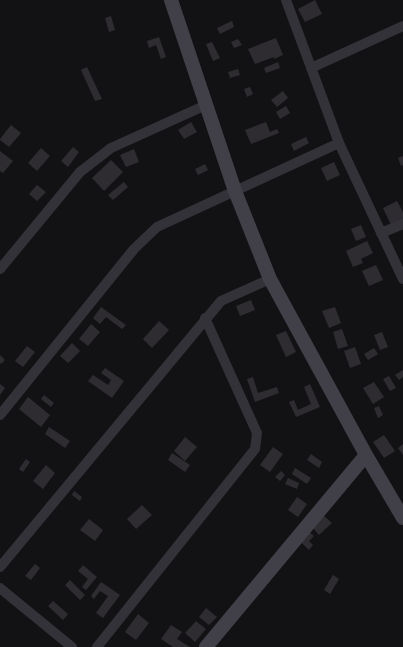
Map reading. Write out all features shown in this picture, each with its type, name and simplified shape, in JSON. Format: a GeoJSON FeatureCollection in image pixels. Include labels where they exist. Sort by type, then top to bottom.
{"type":"FeatureCollection","features":[{"type":"Feature","properties":{"kind":"street"},"geometry":{"type":"LineString","coordinates":[[171,0],[235,191],[270,278],[366,455],[403,518]]}},
{"type":"Feature","properties":{"kind":"street"},"geometry":{"type":"LineString","coordinates":[[286,0],[339,143],[403,278]]}},
{"type":"Feature","properties":{"kind":"street"},"geometry":{"type":"LineString","coordinates":[[311,68],[403,27]]}},
{"type":"Feature","properties":{"kind":"street"},"geometry":{"type":"LineString","coordinates":[[0,269],[80,172],[111,148],[206,105]]}},
{"type":"Feature","properties":{"kind":"street"},"geometry":{"type":"LineString","coordinates":[[0,415],[134,249],[157,227],[339,143]]}},
{"type":"Feature","properties":{"kind":"street"},"geometry":{"type":"LineString","coordinates":[[381,233],[403,224]]}},
{"type":"Feature","properties":{"kind":"street"},"geometry":{"type":"LineString","coordinates":[[0,567],[205,318],[221,301],[270,278]]}},
{"type":"Feature","properties":{"kind":"street"},"geometry":{"type":"LineString","coordinates":[[97,647],[255,449],[257,433],[205,318]]}},
{"type":"Feature","properties":{"kind":"street"},"geometry":{"type":"LineString","coordinates":[[206,647],[366,455]]}},
{"type":"Feature","properties":{"kind":"street"},"geometry":{"type":"LineString","coordinates":[[0,588],[72,647]]}},
{"type":"Feature","properties":{"kind":"building"},"geometry":{"type":"Polygon","coordinates":[[[315,0],[322,14],[305,22],[298,9],[315,0]]]}},
{"type":"Feature","properties":{"kind":"building"},"geometry":{"type":"Polygon","coordinates":[[[111,16],[115,30],[109,32],[105,18],[111,16]]]}},
{"type":"Feature","properties":{"kind":"building"},"geometry":{"type":"Polygon","coordinates":[[[232,21],[234,27],[220,34],[217,28],[232,21]]]}},
{"type":"Feature","properties":{"kind":"building"},"geometry":{"type":"Polygon","coordinates":[[[159,37],[166,57],[161,59],[156,45],[149,48],[147,41],[159,37]]]}},
{"type":"Feature","properties":{"kind":"building"},"geometry":{"type":"Polygon","coordinates":[[[276,38],[283,55],[255,64],[248,49],[276,38]]]}},
{"type":"Feature","properties":{"kind":"building"},"geometry":{"type":"Polygon","coordinates":[[[238,39],[242,45],[234,48],[231,42],[238,39]]]}},
{"type":"Feature","properties":{"kind":"building"},"geometry":{"type":"Polygon","coordinates":[[[212,42],[220,58],[213,61],[206,44],[212,42]]]}},
{"type":"Feature","properties":{"kind":"building"},"geometry":{"type":"Polygon","coordinates":[[[278,62],[280,68],[266,73],[264,68],[278,62]]]}},
{"type":"Feature","properties":{"kind":"building"},"geometry":{"type":"Polygon","coordinates":[[[87,67],[102,99],[95,101],[81,70],[87,67]]]}},
{"type":"Feature","properties":{"kind":"building"},"geometry":{"type":"Polygon","coordinates":[[[238,69],[240,75],[230,78],[228,72],[238,69]]]}},
{"type":"Feature","properties":{"kind":"building"},"geometry":{"type":"Polygon","coordinates":[[[250,87],[253,94],[247,97],[244,89],[250,87]]]}},
{"type":"Feature","properties":{"kind":"building"},"geometry":{"type":"Polygon","coordinates":[[[283,91],[288,98],[277,107],[271,100],[283,91]]]}},
{"type":"Feature","properties":{"kind":"building"},"geometry":{"type":"Polygon","coordinates":[[[286,106],[290,113],[280,119],[276,112],[286,106]]]}},
{"type":"Feature","properties":{"kind":"building"},"geometry":{"type":"Polygon","coordinates":[[[191,122],[197,132],[184,139],[178,130],[191,122]]]}},
{"type":"Feature","properties":{"kind":"building"},"geometry":{"type":"Polygon","coordinates":[[[266,122],[270,132],[277,129],[279,133],[251,144],[245,130],[266,122]]]}},
{"type":"Feature","properties":{"kind":"building"},"geometry":{"type":"Polygon","coordinates":[[[11,125],[21,133],[9,147],[0,139],[11,125]]]}},
{"type":"Feature","properties":{"kind":"building"},"geometry":{"type":"Polygon","coordinates":[[[306,137],[309,143],[294,151],[291,144],[306,137]]]}},
{"type":"Feature","properties":{"kind":"building"},"geometry":{"type":"Polygon","coordinates":[[[73,147],[79,152],[68,167],[61,161],[73,147]]]}},
{"type":"Feature","properties":{"kind":"building"},"geometry":{"type":"Polygon","coordinates":[[[41,148],[50,156],[37,171],[28,163],[41,148]]]}},
{"type":"Feature","properties":{"kind":"building"},"geometry":{"type":"Polygon","coordinates":[[[134,149],[139,162],[126,167],[120,155],[134,149]]]}},
{"type":"Feature","properties":{"kind":"building"},"geometry":{"type":"Polygon","coordinates":[[[0,151],[13,161],[3,173],[0,171],[0,151]]]}},
{"type":"Feature","properties":{"kind":"building"},"geometry":{"type":"Polygon","coordinates":[[[403,156],[403,165],[401,166],[398,158],[403,156]]]}},
{"type":"Feature","properties":{"kind":"building"},"geometry":{"type":"Polygon","coordinates":[[[111,160],[123,172],[104,191],[92,178],[111,160]]]}},
{"type":"Feature","properties":{"kind":"building"},"geometry":{"type":"Polygon","coordinates":[[[334,162],[340,175],[327,181],[321,168],[334,162]]]}},
{"type":"Feature","properties":{"kind":"building"},"geometry":{"type":"Polygon","coordinates":[[[205,164],[208,170],[198,175],[195,169],[205,164]]]}},
{"type":"Feature","properties":{"kind":"building"},"geometry":{"type":"Polygon","coordinates":[[[124,182],[128,187],[113,200],[108,195],[124,182]]]}},
{"type":"Feature","properties":{"kind":"building"},"geometry":{"type":"Polygon","coordinates":[[[37,185],[46,192],[37,201],[29,194],[37,185]]]}},
{"type":"Feature","properties":{"kind":"building"},"geometry":{"type":"Polygon","coordinates":[[[397,201],[403,212],[403,219],[391,225],[383,208],[397,201]]]}},
{"type":"Feature","properties":{"kind":"building"},"geometry":{"type":"Polygon","coordinates":[[[361,225],[366,237],[356,241],[351,229],[361,225]]]}},
{"type":"Feature","properties":{"kind":"building"},"geometry":{"type":"Polygon","coordinates":[[[367,241],[373,253],[361,259],[363,263],[353,267],[346,251],[367,241]]]}},
{"type":"Feature","properties":{"kind":"building"},"geometry":{"type":"Polygon","coordinates":[[[376,265],[383,280],[369,286],[362,271],[376,265]]]}},
{"type":"Feature","properties":{"kind":"building"},"geometry":{"type":"Polygon","coordinates":[[[251,300],[255,310],[240,316],[236,306],[251,300]]]}},
{"type":"Feature","properties":{"kind":"building"},"geometry":{"type":"Polygon","coordinates":[[[101,307],[126,325],[122,329],[106,317],[100,324],[93,318],[101,307]]]}},
{"type":"Feature","properties":{"kind":"building"},"geometry":{"type":"Polygon","coordinates":[[[335,307],[341,323],[329,328],[322,311],[335,307]]]}},
{"type":"Feature","properties":{"kind":"building"},"geometry":{"type":"Polygon","coordinates":[[[159,321],[169,330],[152,348],[143,339],[159,321]]]}},
{"type":"Feature","properties":{"kind":"building"},"geometry":{"type":"Polygon","coordinates":[[[91,324],[100,332],[88,346],[79,339],[91,324]]]}},
{"type":"Feature","properties":{"kind":"building"},"geometry":{"type":"Polygon","coordinates":[[[342,329],[348,346],[338,349],[333,332],[342,329]]]}},
{"type":"Feature","properties":{"kind":"building"},"geometry":{"type":"Polygon","coordinates":[[[286,331],[296,352],[286,357],[276,335],[286,331]]]}},
{"type":"Feature","properties":{"kind":"building"},"geometry":{"type":"Polygon","coordinates":[[[382,332],[388,347],[380,350],[374,335],[382,332]]]}},
{"type":"Feature","properties":{"kind":"building"},"geometry":{"type":"Polygon","coordinates":[[[72,343],[80,351],[68,363],[60,356],[72,343]]]}},
{"type":"Feature","properties":{"kind":"building"},"geometry":{"type":"Polygon","coordinates":[[[27,346],[35,352],[23,367],[15,361],[27,346]]]}},
{"type":"Feature","properties":{"kind":"building"},"geometry":{"type":"Polygon","coordinates":[[[355,347],[361,364],[350,368],[344,351],[355,347]]]}},
{"type":"Feature","properties":{"kind":"building"},"geometry":{"type":"Polygon","coordinates":[[[374,348],[378,354],[368,360],[364,354],[374,348]]]}},
{"type":"Feature","properties":{"kind":"building"},"geometry":{"type":"Polygon","coordinates":[[[0,355],[5,360],[1,364],[0,363],[0,355]]]}},
{"type":"Feature","properties":{"kind":"building"},"geometry":{"type":"Polygon","coordinates":[[[105,368],[124,381],[112,398],[88,381],[93,375],[108,385],[111,380],[101,373],[105,368]]]}},
{"type":"Feature","properties":{"kind":"building"},"geometry":{"type":"Polygon","coordinates":[[[403,370],[403,377],[399,380],[395,375],[403,370]]]}},
{"type":"Feature","properties":{"kind":"building"},"geometry":{"type":"Polygon","coordinates":[[[389,376],[396,388],[390,391],[383,379],[389,376]]]}},
{"type":"Feature","properties":{"kind":"building"},"geometry":{"type":"Polygon","coordinates":[[[253,377],[258,393],[277,387],[279,393],[255,402],[247,379],[253,377]]]}},
{"type":"Feature","properties":{"kind":"building"},"geometry":{"type":"Polygon","coordinates":[[[374,382],[384,397],[373,404],[363,388],[374,382]]]}},
{"type":"Feature","properties":{"kind":"building"},"geometry":{"type":"Polygon","coordinates":[[[0,384],[5,388],[0,395],[0,384]]]}},
{"type":"Feature","properties":{"kind":"building"},"geometry":{"type":"Polygon","coordinates":[[[310,384],[320,407],[296,417],[289,402],[294,400],[298,410],[311,404],[304,387],[310,384]]]}},
{"type":"Feature","properties":{"kind":"building"},"geometry":{"type":"Polygon","coordinates":[[[44,395],[54,403],[51,407],[41,399],[44,395]]]}},
{"type":"Feature","properties":{"kind":"building"},"geometry":{"type":"Polygon","coordinates":[[[28,397],[50,415],[41,427],[19,409],[28,397]]]}},
{"type":"Feature","properties":{"kind":"building"},"geometry":{"type":"Polygon","coordinates":[[[379,406],[383,415],[378,418],[374,408],[379,406]]]}},
{"type":"Feature","properties":{"kind":"building"},"geometry":{"type":"Polygon","coordinates":[[[49,427],[70,441],[65,448],[45,434],[49,427]]]}},
{"type":"Feature","properties":{"kind":"building"},"geometry":{"type":"Polygon","coordinates":[[[384,435],[395,451],[384,458],[373,442],[384,435]]]}},
{"type":"Feature","properties":{"kind":"building"},"geometry":{"type":"Polygon","coordinates":[[[185,437],[197,447],[185,461],[174,451],[185,437]]]}},
{"type":"Feature","properties":{"kind":"building"},"geometry":{"type":"Polygon","coordinates":[[[403,444],[403,455],[398,448],[403,444]]]}},
{"type":"Feature","properties":{"kind":"building"},"geometry":{"type":"Polygon","coordinates":[[[273,447],[283,454],[270,472],[260,465],[273,447]]]}},
{"type":"Feature","properties":{"kind":"building"},"geometry":{"type":"Polygon","coordinates":[[[172,453],[190,465],[185,472],[168,460],[172,453]]]}},
{"type":"Feature","properties":{"kind":"building"},"geometry":{"type":"Polygon","coordinates":[[[311,454],[322,462],[319,468],[307,460],[311,454]]]}},
{"type":"Feature","properties":{"kind":"building"},"geometry":{"type":"Polygon","coordinates":[[[26,459],[30,462],[23,472],[19,469],[26,459]]]}},
{"type":"Feature","properties":{"kind":"building"},"geometry":{"type":"Polygon","coordinates":[[[46,465],[55,473],[43,489],[33,481],[46,465]]]}},
{"type":"Feature","properties":{"kind":"building"},"geometry":{"type":"Polygon","coordinates":[[[295,468],[311,478],[307,484],[292,474],[295,468]]]}},
{"type":"Feature","properties":{"kind":"building"},"geometry":{"type":"Polygon","coordinates":[[[281,471],[285,475],[280,481],[275,477],[281,471]]]}},
{"type":"Feature","properties":{"kind":"building"},"geometry":{"type":"Polygon","coordinates":[[[288,478],[299,483],[297,489],[285,484],[288,478]]]}},
{"type":"Feature","properties":{"kind":"building"},"geometry":{"type":"Polygon","coordinates":[[[74,491],[82,497],[80,501],[72,495],[74,491]]]}},
{"type":"Feature","properties":{"kind":"building"},"geometry":{"type":"Polygon","coordinates":[[[297,497],[307,504],[298,517],[288,510],[297,497]]]}},
{"type":"Feature","properties":{"kind":"building"},"geometry":{"type":"Polygon","coordinates":[[[142,505],[152,515],[136,529],[127,519],[142,505]]]}},
{"type":"Feature","properties":{"kind":"building"},"geometry":{"type":"Polygon","coordinates":[[[323,515],[332,523],[319,535],[311,526],[323,515]]]}},
{"type":"Feature","properties":{"kind":"building"},"geometry":{"type":"Polygon","coordinates":[[[89,519],[103,530],[95,541],[80,530],[89,519]]]}},
{"type":"Feature","properties":{"kind":"building"},"geometry":{"type":"Polygon","coordinates":[[[308,531],[314,536],[309,541],[313,545],[309,550],[299,540],[308,531]]]}},
{"type":"Feature","properties":{"kind":"building"},"geometry":{"type":"Polygon","coordinates":[[[35,564],[40,568],[31,580],[25,576],[35,564]]]}},
{"type":"Feature","properties":{"kind":"building"},"geometry":{"type":"Polygon","coordinates":[[[83,565],[97,577],[86,590],[82,587],[88,579],[78,571],[83,565]]]}},
{"type":"Feature","properties":{"kind":"building"},"geometry":{"type":"Polygon","coordinates":[[[333,575],[339,579],[330,594],[324,590],[333,575]]]}},
{"type":"Feature","properties":{"kind":"building"},"geometry":{"type":"Polygon","coordinates":[[[70,580],[85,595],[80,600],[65,585],[70,580]]]}},
{"type":"Feature","properties":{"kind":"building"},"geometry":{"type":"Polygon","coordinates":[[[101,582],[120,595],[103,618],[96,613],[108,596],[100,591],[94,599],[91,596],[101,582]]]}},
{"type":"Feature","properties":{"kind":"building"},"geometry":{"type":"Polygon","coordinates":[[[53,601],[68,614],[63,620],[48,606],[53,601]]]}},
{"type":"Feature","properties":{"kind":"building"},"geometry":{"type":"Polygon","coordinates":[[[206,608],[217,617],[209,625],[199,617],[206,608]]]}},
{"type":"Feature","properties":{"kind":"building"},"geometry":{"type":"Polygon","coordinates":[[[138,614],[149,623],[136,640],[125,632],[138,614]]]}},
{"type":"Feature","properties":{"kind":"building"},"geometry":{"type":"Polygon","coordinates":[[[196,621],[206,629],[195,642],[185,633],[196,621]]]}},
{"type":"Feature","properties":{"kind":"building"},"geometry":{"type":"Polygon","coordinates":[[[171,625],[182,632],[177,639],[190,647],[173,647],[161,639],[171,625]]]}}]}
